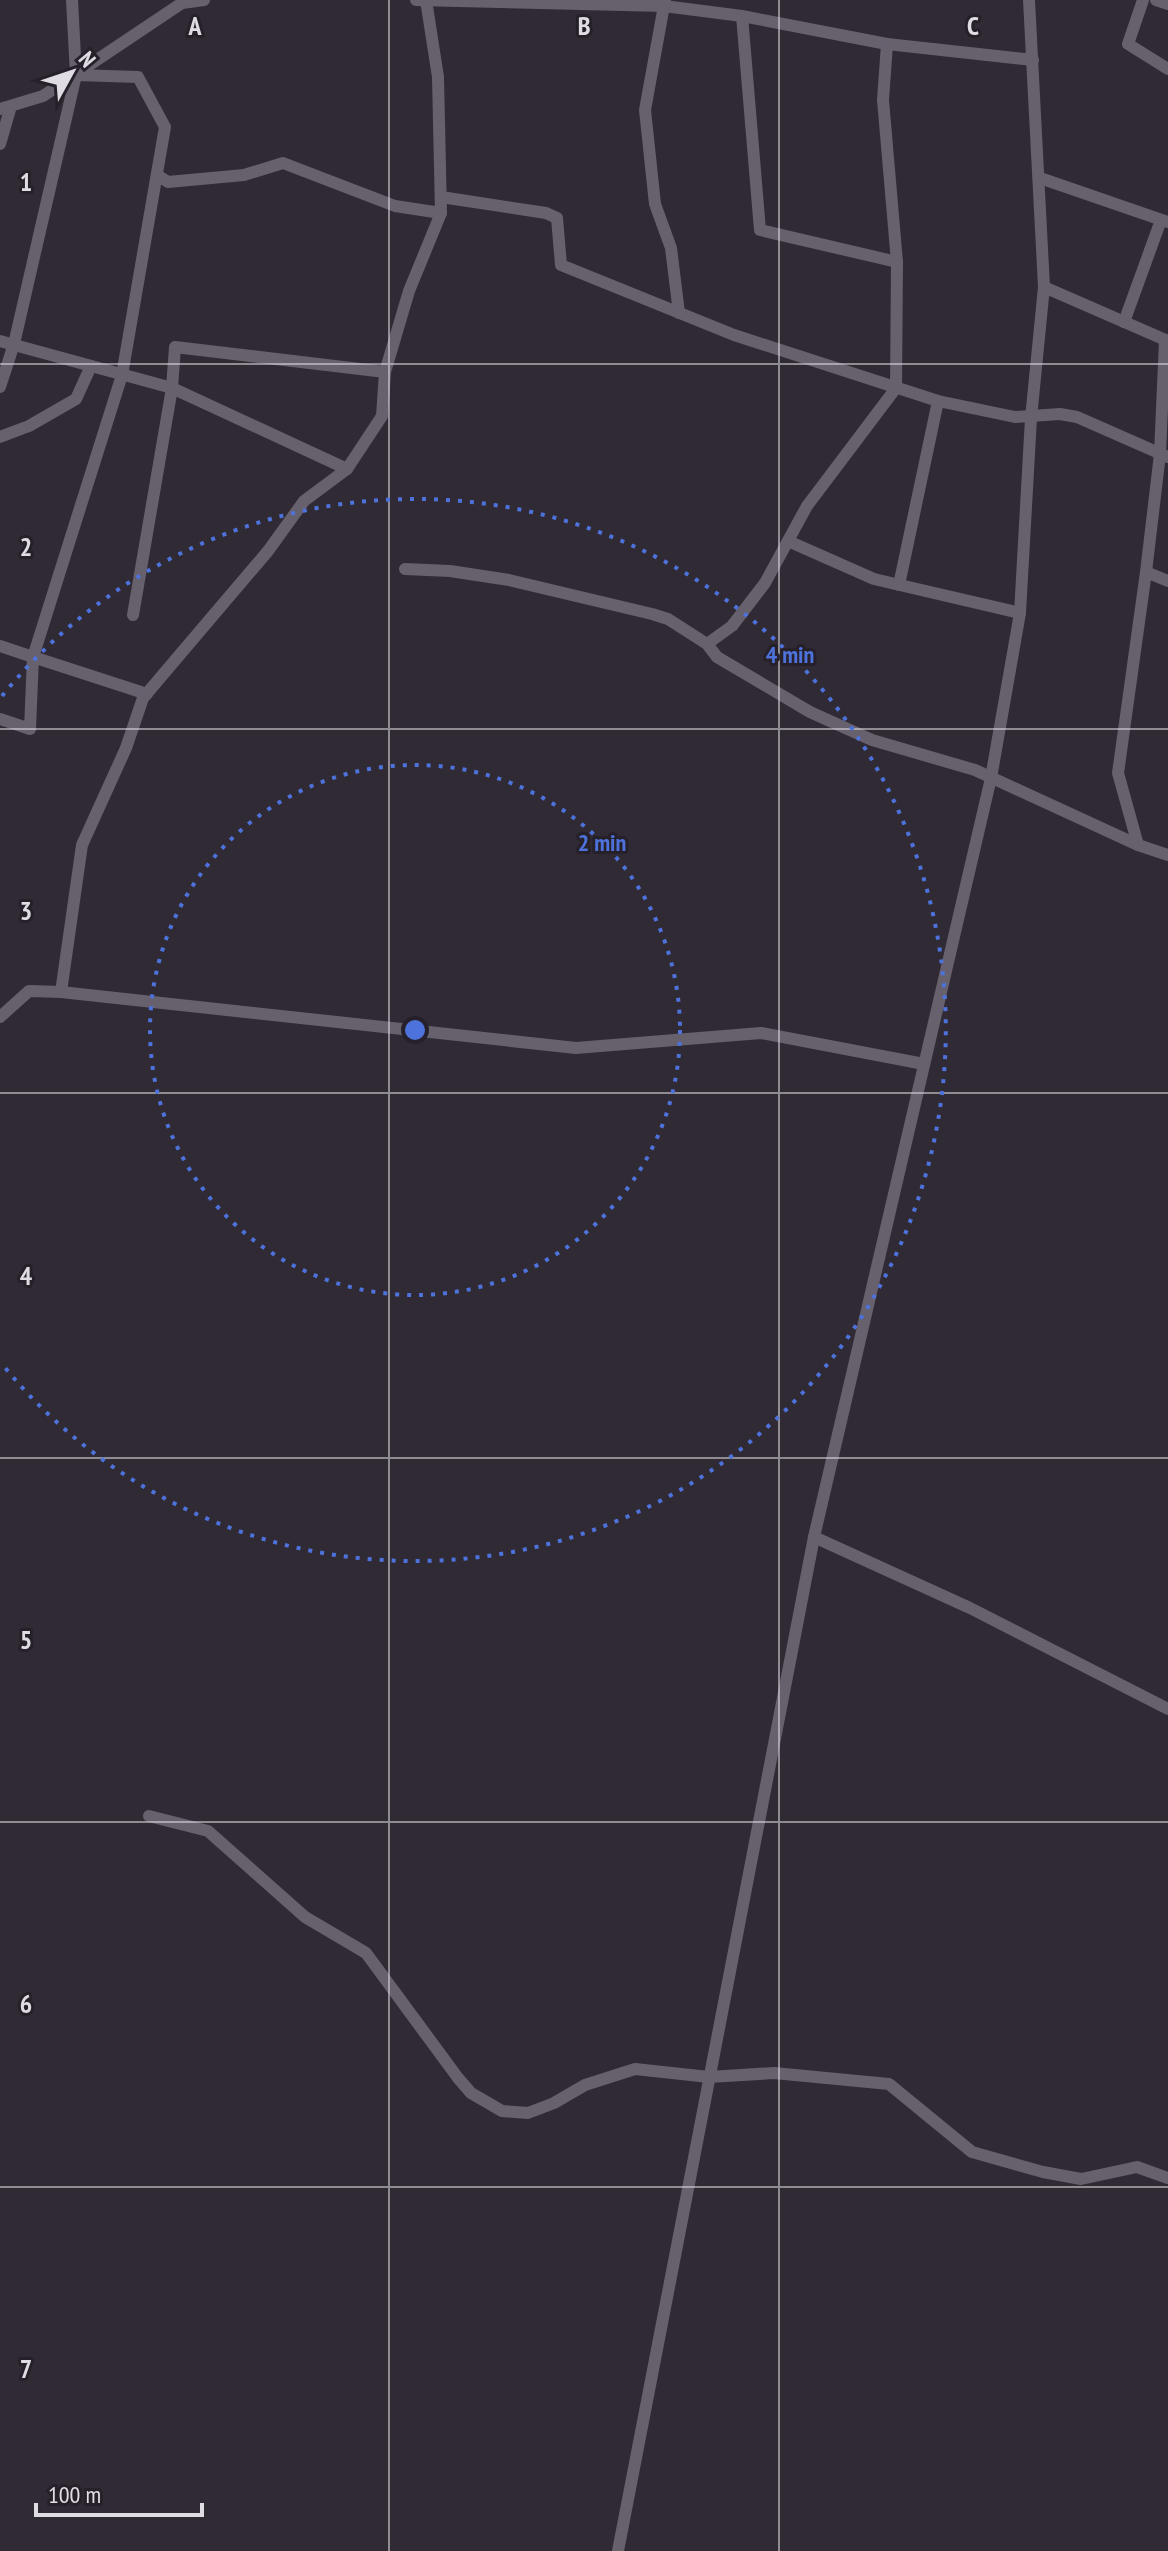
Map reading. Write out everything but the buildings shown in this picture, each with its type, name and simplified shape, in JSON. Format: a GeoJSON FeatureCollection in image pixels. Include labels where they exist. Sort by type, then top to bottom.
{"type":"FeatureCollection","features":[{"type":"Feature","properties":{"kind":"street"},"geometry":{"type":"LineString","coordinates":[[0,387],[14,344],[76,75],[72,0]]}},
{"type":"Feature","properties":{"kind":"street"},"geometry":{"type":"LineString","coordinates":[[0,144],[5,107],[43,96],[182,1],[204,0]]}},
{"type":"Feature","properties":{"kind":"street"},"geometry":{"type":"LineString","coordinates":[[618,2551],[814,1537],[991,778],[1020,613],[1031,418],[1044,287],[1029,0]]}},
{"type":"Feature","properties":{"kind":"street"},"geometry":{"type":"LineString","coordinates":[[1143,0],[1128,44],[1168,69]]}},
{"type":"Feature","properties":{"kind":"street"},"geometry":{"type":"LineString","coordinates":[[1156,0],[1168,4]]}},
{"type":"Feature","properties":{"kind":"street"},"geometry":{"type":"LineString","coordinates":[[61,992],[82,845],[147,694],[268,551],[304,501],[347,469],[382,416],[385,372],[409,291],[441,213],[438,77],[423,1],[664,3],[887,44],[1033,60]]}},
{"type":"Feature","properties":{"kind":"street"},"geometry":{"type":"LineString","coordinates":[[664,3],[645,110],[655,204],[671,248],[679,313]]}},
{"type":"Feature","properties":{"kind":"street"},"geometry":{"type":"LineString","coordinates":[[742,16],[760,230],[897,262]]}},
{"type":"Feature","properties":{"kind":"street"},"geometry":{"type":"LineString","coordinates":[[707,644],[732,626],[765,583],[807,506],[896,388],[897,262],[883,100],[887,44]]}},
{"type":"Feature","properties":{"kind":"street"},"geometry":{"type":"LineString","coordinates":[[0,719],[30,729],[33,657],[122,375],[165,127],[138,77],[76,75]]}},
{"type":"Feature","properties":{"kind":"street"},"geometry":{"type":"LineString","coordinates":[[157,175],[168,182],[229,177],[283,163],[395,206],[441,213]]}},
{"type":"Feature","properties":{"kind":"street"},"geometry":{"type":"LineString","coordinates":[[1040,178],[1165,221],[1124,322]]}},
{"type":"Feature","properties":{"kind":"street"},"geometry":{"type":"LineString","coordinates":[[441,197],[546,213],[557,218],[561,265],[734,335],[938,401],[1015,417],[1060,414],[1077,417],[1164,456]]}},
{"type":"Feature","properties":{"kind":"street"},"geometry":{"type":"LineString","coordinates":[[1044,287],[1167,340],[1164,456],[1118,773],[1138,845]]}},
{"type":"Feature","properties":{"kind":"street"},"geometry":{"type":"LineString","coordinates":[[0,341],[172,388],[347,469]]}},
{"type":"Feature","properties":{"kind":"street"},"geometry":{"type":"LineString","coordinates":[[133,615],[172,388],[175,347],[385,372]]}},
{"type":"Feature","properties":{"kind":"street"},"geometry":{"type":"LineString","coordinates":[[0,437],[29,426],[76,399],[91,366]]}},
{"type":"Feature","properties":{"kind":"street"},"geometry":{"type":"LineString","coordinates":[[899,585],[938,401]]}},
{"type":"Feature","properties":{"kind":"street"},"geometry":{"type":"LineString","coordinates":[[788,541],[874,579],[1020,613]]}},
{"type":"Feature","properties":{"kind":"street"},"geometry":{"type":"LineString","coordinates":[[405,569],[450,571],[509,580],[668,619],[707,644],[717,657],[810,712],[872,740],[975,770],[1138,845],[1168,855]]}},
{"type":"Feature","properties":{"kind":"street"},"geometry":{"type":"LineString","coordinates":[[1146,572],[1168,581]]}},
{"type":"Feature","properties":{"kind":"street"},"geometry":{"type":"LineString","coordinates":[[0,646],[147,694]]}},
{"type":"Feature","properties":{"kind":"street"},"geometry":{"type":"LineString","coordinates":[[0,1017],[29,991],[61,992],[576,1048],[761,1033],[924,1064]]}},
{"type":"Feature","properties":{"kind":"street"},"geometry":{"type":"LineString","coordinates":[[814,1537],[970,1608],[1167,1705]]}},
{"type":"Feature","properties":{"kind":"street"},"geometry":{"type":"LineString","coordinates":[[149,1816],[208,1831],[305,1917],[366,1953],[458,2078],[471,2093],[502,2111],[528,2113],[554,2103],[585,2085],[635,2069],[709,2077],[774,2073],[889,2084],[972,2152],[1081,2179],[1137,2167],[1168,2178]]}}]}
